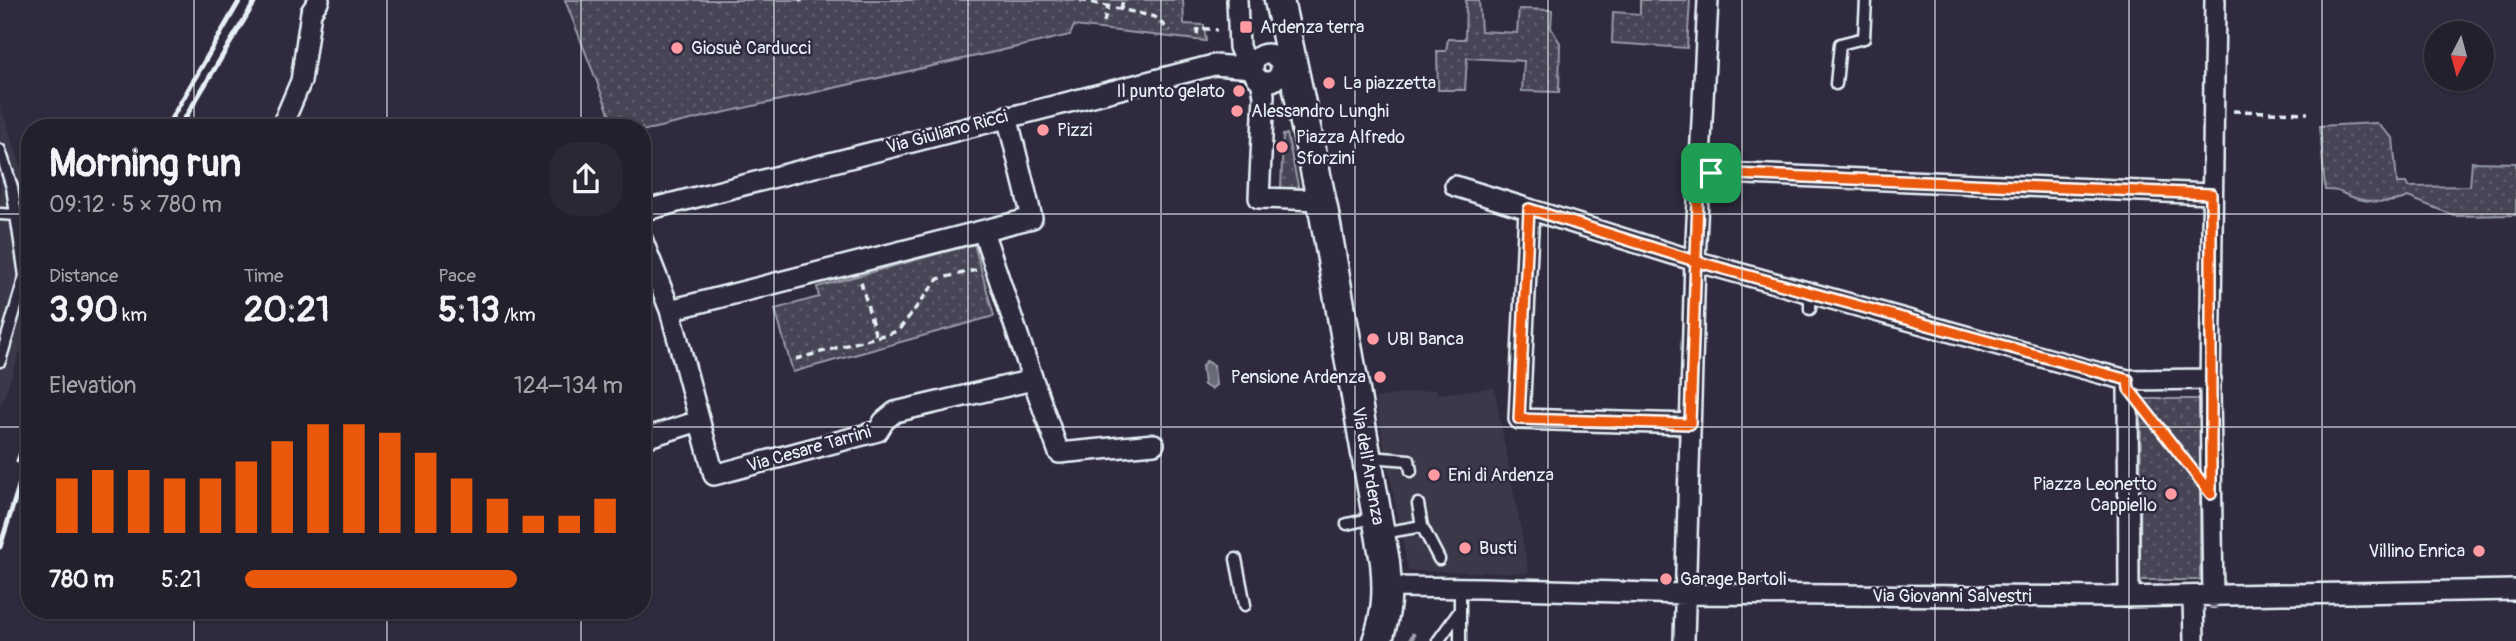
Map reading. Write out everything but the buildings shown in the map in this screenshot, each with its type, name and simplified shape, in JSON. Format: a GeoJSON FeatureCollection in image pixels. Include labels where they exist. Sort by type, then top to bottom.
{"type":"FeatureCollection","features":[{"type":"Feature","properties":{"kind":"main road"},"geometry":{"type":"LineString","coordinates":[[1279,0],[1284,54],[1269,74],[1322,204]]}},
{"type":"Feature","properties":{"kind":"main road","name":"Via dell'Ardenza"},"geometry":{"type":"LineString","coordinates":[[1322,204],[1388,587],[1386,613],[1377,641]]}},
{"type":"Feature","properties":{"kind":"street"},"geometry":{"type":"LineString","coordinates":[[285,119],[301,81],[311,12],[319,0]]}},
{"type":"Feature","properties":{"kind":"street"},"geometry":{"type":"LineString","coordinates":[[1237,0],[1239,47],[1242,54],[1269,74],[1264,95],[1259,198],[1322,204]]}},
{"type":"Feature","properties":{"kind":"street"},"geometry":{"type":"LineString","coordinates":[[1684,641],[1695,261],[1709,0]]}},
{"type":"Feature","properties":{"kind":"street"},"geometry":{"type":"LineString","coordinates":[[2213,597],[2211,194],[2215,0]]}},
{"type":"Feature","properties":{"kind":"street","name":"Via Giuliano Ricci"},"geometry":{"type":"LineString","coordinates":[[651,209],[1213,65],[1269,74],[1265,54],[1284,54]]}},
{"type":"Feature","properties":{"kind":"street"},"geometry":{"type":"LineString","coordinates":[[670,310],[1032,218],[1007,117]]}},
{"type":"Feature","properties":{"kind":"street"},"geometry":{"type":"LineString","coordinates":[[1699,172],[2211,194]]}},
{"type":"Feature","properties":{"kind":"street"},"geometry":{"type":"LineString","coordinates":[[1455,186],[1810,300],[2128,384],[2211,379]]}},
{"type":"Feature","properties":{"kind":"street"},"geometry":{"type":"LineString","coordinates":[[1529,209],[1519,419],[1690,424]]}},
{"type":"Feature","properties":{"kind":"street"},"geometry":{"type":"LineString","coordinates":[[983,231],[1059,453],[1154,444]]}},
{"type":"Feature","properties":{"kind":"street","name":"Via Cesare Tarrini"},"geometry":{"type":"LineString","coordinates":[[651,262],[670,310],[714,475],[877,431],[895,412],[1033,380]]}},
{"type":"Feature","properties":{"kind":"street"},"geometry":{"type":"LineString","coordinates":[[2128,384],[2129,597]]}},
{"type":"Feature","properties":{"kind":"street"},"geometry":{"type":"LineString","coordinates":[[651,436],[699,421]]}},
{"type":"Feature","properties":{"kind":"street","name":"Via Giovanni Salvestri"},"geometry":{"type":"LineString","coordinates":[[1388,587],[1685,594],[2129,597],[2516,590]]}},
{"type":"Feature","properties":{"kind":"street"},"geometry":{"type":"LineString","coordinates":[[2193,597],[2194,641]]}},
{"type":"Feature","properties":{"kind":"lane"},"geometry":{"type":"LineString","coordinates":[[1836,84],[1840,44],[1864,38],[1866,0]]}},
{"type":"Feature","properties":{"kind":"lane"},"geometry":{"type":"LineString","coordinates":[[0,150],[12,187],[21,246]]}},
{"type":"Feature","properties":{"kind":"lane"},"geometry":{"type":"LineString","coordinates":[[0,214],[17,215]]}},
{"type":"Feature","properties":{"kind":"lane"},"geometry":{"type":"LineString","coordinates":[[0,361],[21,290]]}},
{"type":"Feature","properties":{"kind":"lane"},"geometry":{"type":"LineString","coordinates":[[1365,457],[1409,460],[1411,471]]}},
{"type":"Feature","properties":{"kind":"lane"},"geometry":{"type":"LineString","coordinates":[[1418,504],[1422,526],[1439,559]]}},
{"type":"Feature","properties":{"kind":"lane"},"geometry":{"type":"LineString","coordinates":[[1347,524],[1422,526]]}},
{"type":"Feature","properties":{"kind":"lane"},"geometry":{"type":"LineString","coordinates":[[1236,559],[1245,605]]}},
{"type":"Feature","properties":{"kind":"lane"},"geometry":{"type":"LineString","coordinates":[[1460,587],[1460,641]]}},
{"type":"Feature","properties":{"kind":"lane"},"geometry":{"type":"LineString","coordinates":[[1438,641],[1459,611]]}},
{"type":"Feature","properties":{"kind":"path"},"geometry":{"type":"LineString","coordinates":[[1080,0],[1155,17],[1170,31]]}},
{"type":"Feature","properties":{"kind":"path"},"geometry":{"type":"LineString","coordinates":[[1121,9],[1123,0]]}},
{"type":"Feature","properties":{"kind":"path"},"geometry":{"type":"LineString","coordinates":[[1104,22],[1108,6]]}},
{"type":"Feature","properties":{"kind":"path"},"geometry":{"type":"LineString","coordinates":[[1197,35],[1198,28],[1217,30]]}},
{"type":"Feature","properties":{"kind":"path"},"geometry":{"type":"LineString","coordinates":[[2234,111],[2308,113]]}},
{"type":"Feature","properties":{"kind":"path"},"geometry":{"type":"LineString","coordinates":[[856,263],[876,337]]}},
{"type":"Feature","properties":{"kind":"path"},"geometry":{"type":"LineString","coordinates":[[796,359],[898,331],[938,279],[995,265]]}},
{"type":"Feature","properties":{"kind":"path"},"geometry":{"type":"LineString","coordinates":[[2128,384],[2211,494]]}},
{"type":"Feature","properties":{"kind":"shaded area"},"geometry":{"type":"Polygon","coordinates":[[[565,0],[1183,0],[1184,24],[1204,25],[1206,41],[1074,26],[1070,35],[651,129],[651,119],[611,119],[565,0]]]}},
{"type":"Feature","properties":{"kind":"shaded area"},"geometry":{"type":"Polygon","coordinates":[[[1466,0],[1479,0],[1481,31],[1517,33],[1519,9],[1552,10],[1551,28],[1560,43],[1559,92],[1522,91],[1524,61],[1467,58],[1465,90],[1438,90],[1437,51],[1446,51],[1448,39],[1465,39],[1466,0]]]}},
{"type":"Feature","properties":{"kind":"shaded area"},"geometry":{"type":"Polygon","coordinates":[[[1640,0],[1690,0],[1687,48],[1612,43],[1613,12],[1640,14],[1640,0]]]}},
{"type":"Feature","properties":{"kind":"shaded area"},"geometry":{"type":"Polygon","coordinates":[[[0,104],[21,167],[21,349],[0,408],[0,104]]]}},
{"type":"Feature","properties":{"kind":"shaded area"},"geometry":{"type":"Polygon","coordinates":[[[2376,123],[2393,138],[2397,183],[2406,183],[2408,187],[2470,186],[2472,162],[2516,163],[2516,215],[2455,216],[2408,197],[2388,202],[2373,201],[2325,190],[2320,126],[2376,123]]]}},
{"type":"Feature","properties":{"kind":"shaded area"},"geometry":{"type":"Polygon","coordinates":[[[1287,134],[1299,190],[1281,189],[1283,135],[1287,134]]]}},
{"type":"Feature","properties":{"kind":"shaded area"},"geometry":{"type":"Polygon","coordinates":[[[974,244],[994,316],[793,372],[775,309],[819,297],[817,287],[974,244]]]}},
{"type":"Feature","properties":{"kind":"shaded area"},"geometry":{"type":"Polygon","coordinates":[[[1494,387],[1529,573],[1408,571],[1375,398],[1436,389],[1438,394],[1494,387]]]}},
{"type":"Feature","properties":{"kind":"shaded area"},"geometry":{"type":"Polygon","coordinates":[[[2141,399],[2200,399],[2200,580],[2140,580],[2141,399]]]}},
{"type":"Feature","properties":{"kind":"water"},"geometry":{"type":"Polygon","coordinates":[[[1206,361],[1214,365],[1216,385],[1211,389],[1204,385],[1202,366],[1206,361]]]}},
{"type":"Feature","properties":{"kind":"waterway"},"geometry":{"type":"LineString","coordinates":[[1411,641],[1413,635]]}},
{"type":"Feature","properties":{"kind":"railway"},"geometry":{"type":"LineString","coordinates":[[171,119],[240,0]]}},
{"type":"Feature","properties":{"kind":"railway"},"geometry":{"type":"LineString","coordinates":[[184,119],[256,0]]}},
{"type":"Feature","properties":{"kind":"railway"},"geometry":{"type":"LineString","coordinates":[[18,461],[21,453]]}},
{"type":"Feature","properties":{"kind":"railway"},"geometry":{"type":"LineString","coordinates":[[0,547],[21,480]]}},
{"type":"Feature","properties":{"kind":"place","name":"Ardenza terra"},"geometry":{"type":"Point","coordinates":[1246,27]}},
{"type":"Feature","properties":{"kind":"place","name":"Giosuè Carducci"},"geometry":{"type":"Point","coordinates":[677,48]}},
{"type":"Feature","properties":{"kind":"place","name":"La piazzetta"},"geometry":{"type":"Point","coordinates":[1329,83]}},
{"type":"Feature","properties":{"kind":"place","name":"Il punto gelato"},"geometry":{"type":"Point","coordinates":[1239,91]}},
{"type":"Feature","properties":{"kind":"place","name":"Alessandro Lunghi"},"geometry":{"type":"Point","coordinates":[1237,111]}},
{"type":"Feature","properties":{"kind":"place","name":"Pizzi"},"geometry":{"type":"Point","coordinates":[1043,130]}},
{"type":"Feature","properties":{"kind":"place","name":"Piazza Alfredo Sforzini"},"geometry":{"type":"Point","coordinates":[1282,147]}},
{"type":"Feature","properties":{"kind":"place","name":"UBI Banca"},"geometry":{"type":"Point","coordinates":[1373,339]}},
{"type":"Feature","properties":{"kind":"place","name":"Pensione Ardenza"},"geometry":{"type":"Point","coordinates":[1380,377]}},
{"type":"Feature","properties":{"kind":"place","name":"Eni di Ardenza"},"geometry":{"type":"Point","coordinates":[1434,475]}},
{"type":"Feature","properties":{"kind":"place","name":"Piazza Leonetto Cappiello"},"geometry":{"type":"Point","coordinates":[2171,494]}},
{"type":"Feature","properties":{"kind":"place","name":"Busti"},"geometry":{"type":"Point","coordinates":[1465,548]}},
{"type":"Feature","properties":{"kind":"place","name":"Villino Enrica"},"geometry":{"type":"Point","coordinates":[2479,551]}},
{"type":"Feature","properties":{"kind":"place","name":"Garage Bartoli"},"geometry":{"type":"Point","coordinates":[1666,579]}},
{"type":"Feature","properties":{"kind":"route"},"geometry":{"type":"LineString","coordinates":[[1711,173],[1699,172],[1695,261],[1690,424],[1519,419],[1529,209],[1695,261],[2128,380],[2129,389],[2211,494],[2211,194],[1711,173]]}}]}
